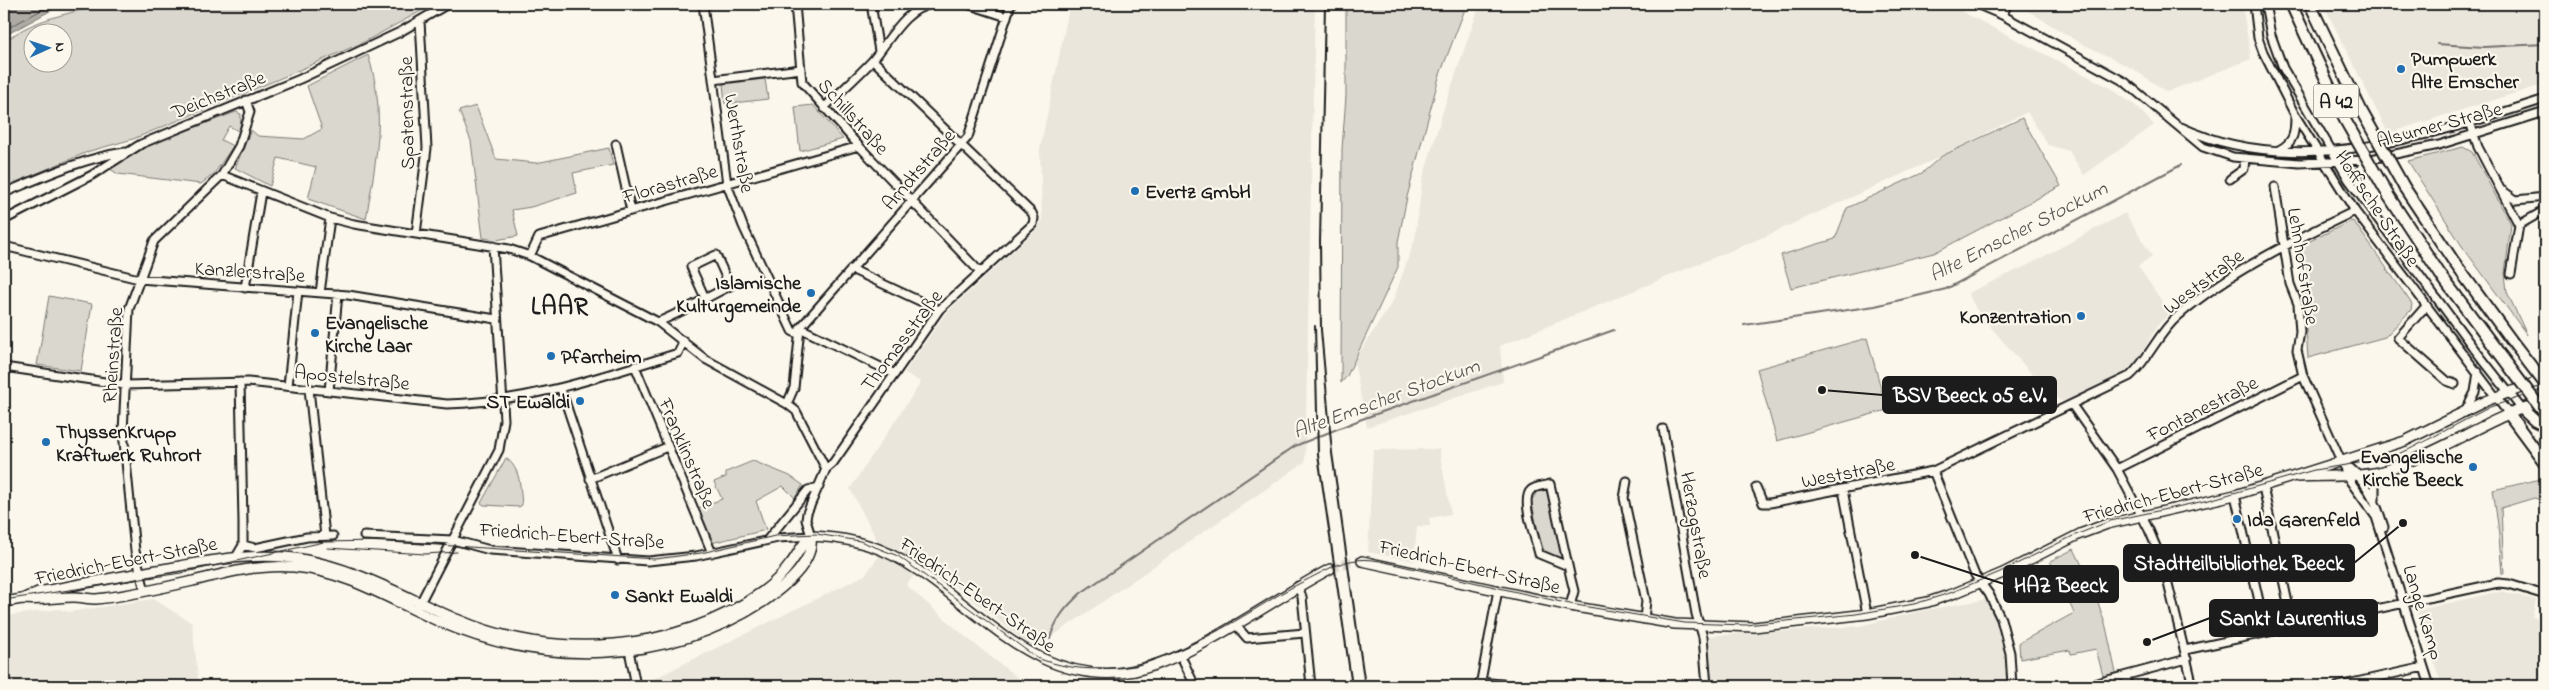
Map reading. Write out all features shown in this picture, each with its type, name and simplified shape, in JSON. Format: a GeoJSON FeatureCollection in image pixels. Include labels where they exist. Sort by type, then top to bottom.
{"type":"FeatureCollection","features":[{"type":"Feature","properties":{"kind":"highway","name":"A 42"},"geometry":{"type":"LineString","coordinates":[[2291,4],[2345,120],[2388,195],[2440,274],[2545,414]]}},
{"type":"Feature","properties":{"kind":"highway","name":"A 42"},"geometry":{"type":"LineString","coordinates":[[2310,4],[2344,78],[2404,187],[2454,262],[2545,384]]}},
{"type":"Feature","properties":{"kind":"highway"},"geometry":{"type":"LineString","coordinates":[[2521,408],[2535,421],[2545,426]]}},
{"type":"Feature","properties":{"kind":"highway"},"geometry":{"type":"LineString","coordinates":[[2508,413],[2545,463]]}},
{"type":"Feature","properties":{"kind":"main road","name":"Friedrich-Ebert-Straße"},"geometry":{"type":"LineString","coordinates":[[1362,561],[1570,606],[1644,620],[1700,626],[1764,626],[1867,614],[1928,602],[1982,583],[2087,531],[2140,515],[2235,495],[2405,442],[2497,396],[2545,379]]}},
{"type":"Feature","properties":{"kind":"main road","name":"Friedrich-Ebert-Straße"},"geometry":{"type":"LineString","coordinates":[[2293,478],[2348,476],[2383,471],[2434,451],[2508,413],[2545,401]]}},
{"type":"Feature","properties":{"kind":"main road","name":"Friedrich-Ebert-Straße"},"geometry":{"type":"LineString","coordinates":[[811,536],[848,540],[892,555],[1028,655],[1056,668],[1084,675],[1110,675],[1141,669],[1180,654],[1330,569]]}},
{"type":"Feature","properties":{"kind":"main road"},"geometry":{"type":"LineString","coordinates":[[628,647],[683,640],[711,630],[753,608],[768,598],[800,568],[810,553],[811,536]]}},
{"type":"Feature","properties":{"kind":"main road","name":"Friedrich-Ebert-Straße"},"geometry":{"type":"LineString","coordinates":[[4,602],[38,592],[236,557],[287,557],[322,563],[370,578],[472,626],[523,639],[628,647]]}},
{"type":"Feature","properties":{"kind":"main road","name":"Friedrich-Ebert-Straße"},"geometry":{"type":"LineString","coordinates":[[22,598],[39,601],[74,597],[95,599],[145,591],[260,567],[294,567],[329,574],[470,634],[521,648],[578,654],[628,647]]}},
{"type":"Feature","properties":{"kind":"street","name":"Deichstraße"},"geometry":{"type":"LineString","coordinates":[[4,220],[92,175],[141,144],[300,79],[420,21],[448,4]]}},
{"type":"Feature","properties":{"kind":"street","name":"Werthstraße"},"geometry":{"type":"LineString","coordinates":[[704,4],[728,184],[743,226],[792,331],[799,331]]}},
{"type":"Feature","properties":{"kind":"street","name":"Schillstraße"},"geometry":{"type":"LineString","coordinates":[[795,4],[802,82],[859,146],[978,271]]}},
{"type":"Feature","properties":{"kind":"street"},"geometry":{"type":"LineString","coordinates":[[872,4],[879,51]]}},
{"type":"Feature","properties":{"kind":"street"},"geometry":{"type":"LineString","coordinates":[[824,108],[873,60],[911,14],[933,4]]}},
{"type":"Feature","properties":{"kind":"street"},"geometry":{"type":"LineString","coordinates":[[967,4],[1007,17]]}},
{"type":"Feature","properties":{"kind":"street","name":"Arndtstraße"},"geometry":{"type":"LineString","coordinates":[[799,331],[851,269],[968,137],[1011,4]]}},
{"type":"Feature","properties":{"kind":"street","name":"Alsumer Straße"},"geometry":{"type":"LineString","coordinates":[[1976,4],[2002,15],[2125,82],[2203,147],[2233,157],[2326,163],[2366,160],[2410,152],[2545,112]]}},
{"type":"Feature","properties":{"kind":"street"},"geometry":{"type":"LineString","coordinates":[[2002,15],[2008,4]]}},
{"type":"Feature","properties":{"kind":"street","name":"Hoffsche Straße"},"geometry":{"type":"LineString","coordinates":[[2254,4],[2258,38],[2277,82],[2295,115],[2355,211],[2508,413]]}},
{"type":"Feature","properties":{"kind":"street","name":"Hoffsche Straße"},"geometry":{"type":"LineString","coordinates":[[2265,4],[2271,34],[2283,68],[2339,163],[2362,198],[2521,408]]}},
{"type":"Feature","properties":{"kind":"street","name":"Spatenstraße"},"geometry":{"type":"LineString","coordinates":[[416,234],[427,148],[420,21]]}},
{"type":"Feature","properties":{"kind":"street"},"geometry":{"type":"LineString","coordinates":[[2258,38],[2271,34]]}},
{"type":"Feature","properties":{"kind":"street"},"geometry":{"type":"LineString","coordinates":[[873,60],[962,146]]}},
{"type":"Feature","properties":{"kind":"street"},"geometry":{"type":"LineString","coordinates":[[713,80],[801,69]]}},
{"type":"Feature","properties":{"kind":"street","name":"Alsumer Straße"},"geometry":{"type":"LineString","coordinates":[[2174,123],[2203,136],[2239,145],[2279,150],[2319,151],[2408,139],[2545,99]]}},
{"type":"Feature","properties":{"kind":"street","name":"Rheinstraße"},"geometry":{"type":"LineString","coordinates":[[145,591],[135,551],[124,432],[128,312],[154,241],[222,175],[239,146],[250,112],[246,100]]}},
{"type":"Feature","properties":{"kind":"street"},"geometry":{"type":"LineString","coordinates":[[2279,150],[2292,141],[2295,134],[2295,115]]}},
{"type":"Feature","properties":{"kind":"street"},"geometry":{"type":"LineString","coordinates":[[2470,122],[2500,189],[2519,225],[2511,274]]}},
{"type":"Feature","properties":{"kind":"street"},"geometry":{"type":"LineString","coordinates":[[616,144],[631,211]]}},
{"type":"Feature","properties":{"kind":"street","name":"Florastraße"},"geometry":{"type":"LineString","coordinates":[[530,256],[539,237],[859,146]]}},
{"type":"Feature","properties":{"kind":"street","name":"Thomasstraße"},"geometry":{"type":"LineString","coordinates":[[826,469],[833,463],[939,310],[978,271],[1032,224],[1034,218],[1032,213],[962,146]]}},
{"type":"Feature","properties":{"kind":"street"},"geometry":{"type":"LineString","coordinates":[[4,193],[104,155],[128,152]]}},
{"type":"Feature","properties":{"kind":"street"},"geometry":{"type":"LineString","coordinates":[[2230,179],[2244,169],[2245,158]]}},
{"type":"Feature","properties":{"kind":"street"},"geometry":{"type":"LineString","coordinates":[[2362,198],[2359,174],[2366,160]]}},
{"type":"Feature","properties":{"kind":"street"},"geometry":{"type":"LineString","coordinates":[[84,162],[90,167],[92,175]]}},
{"type":"Feature","properties":{"kind":"street"},"geometry":{"type":"LineString","coordinates":[[222,175],[330,218],[354,224],[509,249],[530,256],[658,322],[706,359],[787,404],[796,411],[826,469],[806,520],[811,536]]}},
{"type":"Feature","properties":{"kind":"street","name":"Lehnhofstraße"},"geometry":{"type":"LineString","coordinates":[[2275,187],[2290,284],[2298,306],[2300,332],[2297,350],[2302,376],[2342,462]]}},
{"type":"Feature","properties":{"kind":"street"},"geometry":{"type":"LineString","coordinates":[[2500,189],[2516,200],[2545,197]]}},
{"type":"Feature","properties":{"kind":"street"},"geometry":{"type":"LineString","coordinates":[[245,288],[261,192]]}},
{"type":"Feature","properties":{"kind":"street"},"geometry":{"type":"LineString","coordinates":[[2519,225],[2545,210]]}},
{"type":"Feature","properties":{"kind":"street","name":"Weststraße"},"geometry":{"type":"LineString","coordinates":[[1756,487],[1763,502],[1770,503],[1933,471],[2130,376],[2176,317],[2268,254],[2355,211]]}},
{"type":"Feature","properties":{"kind":"street"},"geometry":{"type":"LineString","coordinates":[[320,293],[330,218]]}},
{"type":"Feature","properties":{"kind":"street","name":"Kanzlerstraße"},"geometry":{"type":"LineString","coordinates":[[4,246],[139,279],[338,294],[496,319]]}},
{"type":"Feature","properties":{"kind":"street"},"geometry":{"type":"LineString","coordinates":[[416,611],[500,450],[504,420],[496,319],[493,246]]}},
{"type":"Feature","properties":{"kind":"street"},"geometry":{"type":"LineString","coordinates":[[658,322],[676,315],[730,286],[716,255],[691,267],[705,298]]}},
{"type":"Feature","properties":{"kind":"street"},"geometry":{"type":"LineString","coordinates":[[851,269],[939,310]]}},
{"type":"Feature","properties":{"kind":"street"},"geometry":{"type":"LineString","coordinates":[[288,386],[298,291]]}},
{"type":"Feature","properties":{"kind":"street"},"geometry":{"type":"LineString","coordinates":[[329,391],[338,294]]}},
{"type":"Feature","properties":{"kind":"street"},"geometry":{"type":"LineString","coordinates":[[2426,306],[2398,338],[2446,381],[2455,384]]}},
{"type":"Feature","properties":{"kind":"street"},"geometry":{"type":"LineString","coordinates":[[787,404],[794,388],[799,331],[895,374]]}},
{"type":"Feature","properties":{"kind":"street","name":"Apostelstraße"},"geometry":{"type":"LineString","coordinates":[[4,367],[125,385],[240,382],[447,404],[502,400],[561,389],[678,353],[684,342]]}},
{"type":"Feature","properties":{"kind":"street","name":"Franklinstraße"},"geometry":{"type":"LineString","coordinates":[[635,366],[712,553]]}},
{"type":"Feature","properties":{"kind":"street"},"geometry":{"type":"LineString","coordinates":[[2465,412],[2475,392],[2478,372]]}},
{"type":"Feature","properties":{"kind":"street","name":"Fontanestraße"},"geometry":{"type":"LineString","coordinates":[[2117,469],[2302,376]]}},
{"type":"Feature","properties":{"kind":"street"},"geometry":{"type":"LineString","coordinates":[[240,382],[243,545]]}},
{"type":"Feature","properties":{"kind":"street","name":"Friedrich-Ebert-Straße"},"geometry":{"type":"LineString","coordinates":[[236,557],[243,545],[255,548],[293,539],[329,536],[309,389]]}},
{"type":"Feature","properties":{"kind":"street"},"geometry":{"type":"LineString","coordinates":[[561,389],[618,560]]}},
{"type":"Feature","properties":{"kind":"street"},"geometry":{"type":"LineString","coordinates":[[2072,405],[2117,469],[2163,563],[2193,686]]}},
{"type":"Feature","properties":{"kind":"street","name":"Herzogstraße"},"geometry":{"type":"LineString","coordinates":[[1663,429],[1703,637],[1707,686]]}},
{"type":"Feature","properties":{"kind":"street"},"geometry":{"type":"LineString","coordinates":[[590,479],[667,447]]}},
{"type":"Feature","properties":{"kind":"street","name":"Lange Kamp"},"geometry":{"type":"LineString","coordinates":[[2342,462],[2358,475],[2375,503],[2385,530],[2387,547]]}},
{"type":"Feature","properties":{"kind":"street","name":"Lange Kamp"},"geometry":{"type":"LineString","coordinates":[[2342,462],[2348,476],[2376,517],[2430,686]]}},
{"type":"Feature","properties":{"kind":"street"},"geometry":{"type":"LineString","coordinates":[[1933,471],[1975,576],[1989,594],[2006,631],[2012,686]]}},
{"type":"Feature","properties":{"kind":"street"},"geometry":{"type":"LineString","coordinates":[[2375,503],[2375,485],[2383,471]]}},
{"type":"Feature","properties":{"kind":"street"},"geometry":{"type":"LineString","coordinates":[[1627,482],[1624,498],[1646,601],[1644,620]]}},
{"type":"Feature","properties":{"kind":"street","name":"Friedrich-Ebert-Straße"},"geometry":{"type":"LineString","coordinates":[[1568,566],[1540,554],[1526,503],[1529,491],[1534,488],[1550,484],[1574,592],[1570,606]]}},
{"type":"Feature","properties":{"kind":"street"},"geometry":{"type":"LineString","coordinates":[[767,540],[808,490],[819,487]]}},
{"type":"Feature","properties":{"kind":"street"},"geometry":{"type":"LineString","coordinates":[[2263,487],[2293,626]]}},
{"type":"Feature","properties":{"kind":"street"},"geometry":{"type":"LineString","coordinates":[[1843,490],[1867,614]]}},
{"type":"Feature","properties":{"kind":"street"},"geometry":{"type":"LineString","coordinates":[[2235,495],[2266,632]]}},
{"type":"Feature","properties":{"kind":"street","name":"Friedrich-Ebert-Straße"},"geometry":{"type":"LineString","coordinates":[[364,536],[453,540],[490,550],[618,560],[674,559],[712,553],[767,540],[811,536]]}},
{"type":"Feature","properties":{"kind":"street"},"geometry":{"type":"LineString","coordinates":[[2185,650],[2498,583],[2509,584],[2545,595]]}},
{"type":"Feature","properties":{"kind":"street"},"geometry":{"type":"LineString","coordinates":[[1298,586],[1302,597],[1311,686]]}},
{"type":"Feature","properties":{"kind":"street"},"geometry":{"type":"LineString","coordinates":[[1498,590],[1480,684],[1522,686]]}},
{"type":"Feature","properties":{"kind":"street"},"geometry":{"type":"LineString","coordinates":[[1235,624],[1247,638],[1305,633]]}},
{"type":"Feature","properties":{"kind":"street"},"geometry":{"type":"LineString","coordinates":[[628,647],[636,686]]}},
{"type":"Feature","properties":{"kind":"street"},"geometry":{"type":"LineString","coordinates":[[1180,654],[1194,686]]}},
{"type":"Feature","properties":{"kind":"street"},"geometry":{"type":"LineString","coordinates":[[2086,686],[2187,659]]}},
{"type":"Feature","properties":{"kind":"street"},"geometry":{"type":"LineString","coordinates":[[2338,686],[2424,666]]}},
{"type":"Feature","properties":{"kind":"street"},"geometry":{"type":"LineString","coordinates":[[2126,676],[2128,686]]}},
{"type":"Feature","properties":{"kind":"shaded area"},"geometry":{"type":"Polygon","coordinates":[[[112,4],[434,4],[364,42],[274,81],[133,139],[90,151],[4,187],[4,45],[22,30],[22,72],[72,72],[72,22],[41,22],[70,13],[112,4]]]}},
{"type":"Feature","properties":{"kind":"shaded area"},"geometry":{"type":"Polygon","coordinates":[[[1070,4],[1315,4],[1305,462],[1034,649],[925,562],[906,585],[967,638],[1028,686],[639,686],[865,575],[883,551],[850,489],[921,382],[904,373],[945,314],[1036,230],[1042,221],[1040,149],[1070,4]]]}},
{"type":"Feature","properties":{"kind":"shaded area"},"geometry":{"type":"Polygon","coordinates":[[[1346,4],[1467,4],[1439,77],[1407,197],[1398,242],[1398,267],[1347,376],[1341,383],[1342,149],[1346,96],[1346,4]]]}},
{"type":"Feature","properties":{"kind":"shaded area"},"geometry":{"type":"Polygon","coordinates":[[[1480,4],[1947,4],[2107,86],[2136,106],[2154,125],[2084,175],[2069,151],[2048,145],[2027,112],[1942,156],[1766,236],[1500,346],[1503,382],[1367,427],[1354,361],[1393,301],[1415,239],[1422,182],[1443,111],[1480,4]]]}},
{"type":"Feature","properties":{"kind":"shaded area"},"geometry":{"type":"Polygon","coordinates":[[[2017,4],[2242,4],[2251,59],[2167,92],[2133,69],[2075,40],[2017,4]]]}},
{"type":"Feature","properties":{"kind":"shaded area"},"geometry":{"type":"Polygon","coordinates":[[[2323,4],[2545,4],[2545,84],[2388,133],[2323,4]]]}},
{"type":"Feature","properties":{"kind":"shaded area"},"geometry":{"type":"Polygon","coordinates":[[[368,55],[377,97],[378,137],[366,219],[308,199],[316,167],[278,158],[270,186],[235,168],[251,130],[258,136],[304,139],[322,129],[307,86],[368,55]]]}},
{"type":"Feature","properties":{"kind":"shaded area"},"geometry":{"type":"Polygon","coordinates":[[[765,79],[768,99],[725,104],[723,84],[765,79]]]}},
{"type":"Feature","properties":{"kind":"shaded area"},"geometry":{"type":"Polygon","coordinates":[[[813,105],[843,139],[800,151],[795,107],[813,105]]]}},
{"type":"Feature","properties":{"kind":"shaded area"},"geometry":{"type":"Polygon","coordinates":[[[476,106],[496,159],[536,163],[609,148],[613,165],[573,173],[577,193],[531,207],[512,210],[518,236],[496,240],[483,238],[471,141],[459,111],[476,106]]]}},
{"type":"Feature","properties":{"kind":"shaded area"},"geometry":{"type":"Polygon","coordinates":[[[236,112],[241,114],[240,132],[229,126],[221,140],[233,146],[214,174],[201,184],[118,174],[110,169],[151,144],[236,112]]]}},
{"type":"Feature","properties":{"kind":"shaded area"},"geometry":{"type":"Polygon","coordinates":[[[2022,118],[2061,186],[1934,253],[1791,288],[1781,255],[1835,239],[1847,208],[1922,173],[1942,156],[2022,118]]]}},
{"type":"Feature","properties":{"kind":"shaded area"},"geometry":{"type":"Polygon","coordinates":[[[2463,147],[2472,152],[2511,224],[2505,273],[2507,292],[2527,335],[2462,246],[2408,161],[2463,147]]]}},
{"type":"Feature","properties":{"kind":"shaded area"},"geometry":{"type":"Polygon","coordinates":[[[2125,213],[2152,256],[2138,266],[2170,313],[2158,325],[2137,361],[2125,372],[2068,400],[2061,401],[2045,389],[1994,331],[1976,309],[1968,293],[2024,267],[2125,213]]]}},
{"type":"Feature","properties":{"kind":"shaded area"},"geometry":{"type":"Polygon","coordinates":[[[2351,221],[2354,222],[2412,304],[2411,310],[2385,337],[2308,358],[2300,246],[2351,221]]]}},
{"type":"Feature","properties":{"kind":"shaded area"},"geometry":{"type":"Polygon","coordinates":[[[49,296],[92,304],[81,371],[37,365],[49,296]]]}},
{"type":"Feature","properties":{"kind":"shaded area"},"geometry":{"type":"Polygon","coordinates":[[[1867,338],[1887,410],[1777,441],[1757,369],[1867,338]]]}},
{"type":"Feature","properties":{"kind":"shaded area"},"geometry":{"type":"Polygon","coordinates":[[[1439,449],[1451,514],[1429,518],[1430,526],[1417,526],[1414,561],[1368,552],[1373,450],[1439,449]]]}},
{"type":"Feature","properties":{"kind":"shaded area"},"geometry":{"type":"Polygon","coordinates":[[[506,458],[515,467],[520,485],[522,505],[519,507],[484,505],[481,503],[506,458]]]}},
{"type":"Feature","properties":{"kind":"shaded area"},"geometry":{"type":"Polygon","coordinates":[[[753,461],[790,476],[803,485],[795,498],[783,486],[756,501],[766,530],[711,543],[698,508],[722,499],[714,482],[726,477],[726,472],[753,461]]]}},
{"type":"Feature","properties":{"kind":"shaded area"},"geometry":{"type":"Polygon","coordinates":[[[2545,478],[2545,501],[2534,498],[2501,508],[2504,574],[2502,574],[2493,490],[2545,478]]]}},
{"type":"Feature","properties":{"kind":"shaded area"},"geometry":{"type":"Polygon","coordinates":[[[1547,490],[1564,561],[1545,551],[1542,547],[1531,501],[1537,492],[1547,490]]]}},
{"type":"Feature","properties":{"kind":"shaded area"},"geometry":{"type":"Polygon","coordinates":[[[2074,549],[2094,590],[2106,627],[2116,673],[2103,676],[2096,649],[2071,654],[2070,650],[2020,659],[2019,643],[2074,613],[2050,561],[2074,549]]]}},
{"type":"Feature","properties":{"kind":"shaded area"},"geometry":{"type":"Polygon","coordinates":[[[2501,591],[2536,600],[2532,617],[2545,620],[2545,686],[2442,686],[2417,612],[2418,610],[2501,591]]]}},
{"type":"Feature","properties":{"kind":"shaded area"},"geometry":{"type":"Polygon","coordinates":[[[153,599],[192,623],[199,686],[4,686],[4,616],[59,609],[69,612],[153,599]]]}},
{"type":"Feature","properties":{"kind":"shaded area"},"geometry":{"type":"Polygon","coordinates":[[[1988,599],[2000,624],[2005,655],[2006,686],[1710,686],[1706,636],[1859,626],[1925,610],[1988,599]]]}},
{"type":"Feature","properties":{"kind":"water"},"geometry":{"type":"Polygon","coordinates":[[[4,4],[71,4],[59,6],[30,22],[22,22],[22,26],[4,36],[4,4]]]}},
{"type":"Feature","properties":{"kind":"waterway"},"geometry":{"type":"LineString","coordinates":[[2437,44],[2484,47],[2545,44]]}},
{"type":"Feature","properties":{"kind":"waterway","name":"Alte Emscher Stockum"},"geometry":{"type":"LineString","coordinates":[[1744,325],[1875,306],[1946,289],[2181,165]]}},
{"type":"Feature","properties":{"kind":"waterway","name":"Alte Emscher Stockum"},"geometry":{"type":"LineString","coordinates":[[1050,639],[1055,625],[1062,614],[1081,593],[1295,446],[1362,419],[1614,330]]}},
{"type":"Feature","properties":{"kind":"tunnel"},"geometry":{"type":"LineString","coordinates":[[1330,569],[1350,562],[1362,561]]}},
{"type":"Feature","properties":{"kind":"tram line"},"geometry":{"type":"LineString","coordinates":[[4,600],[181,573],[324,542],[376,541],[655,559],[701,553],[775,536],[816,534],[860,541],[898,556],[1037,658],[1068,667],[1099,669],[1128,666],[1157,658],[1213,633],[1331,568],[1345,562],[1358,560],[1380,561],[1570,604],[1685,623],[1746,625],[1856,614],[1914,604],[1950,593],[2000,572],[2073,536],[2110,521],[2209,500],[2314,470],[2384,459],[2408,450],[2490,407],[2545,389]]}},
{"type":"Feature","properties":{"kind":"tram line"},"geometry":{"type":"LineString","coordinates":[[327,548],[425,554],[457,552]]}},
{"type":"Feature","properties":{"kind":"railway"},"geometry":{"type":"LineString","coordinates":[[1325,4],[1320,241],[1321,330],[1332,453],[1365,686]]}},
{"type":"Feature","properties":{"kind":"railway"},"geometry":{"type":"LineString","coordinates":[[1315,326],[1318,455],[1352,686]]}},
{"type":"Feature","properties":{"kind":"place","name":"Pumpwerk Alte Emscher"},"geometry":{"type":"Point","coordinates":[2401,69]}},
{"type":"Feature","properties":{"kind":"place","name":"Evertz GmbH"},"geometry":{"type":"Point","coordinates":[1135,191]}},
{"type":"Feature","properties":{"kind":"place","name":"Islamische Kulturgemeinde"},"geometry":{"type":"Point","coordinates":[811,293]}},
{"type":"Feature","properties":{"kind":"place","name":"Konzentration"},"geometry":{"type":"Point","coordinates":[2081,316]}},
{"type":"Feature","properties":{"kind":"place","name":"Evangelische Kirche Laar"},"geometry":{"type":"Point","coordinates":[315,333]}},
{"type":"Feature","properties":{"kind":"place","name":"Pfarrheim"},"geometry":{"type":"Point","coordinates":[551,356]}},
{"type":"Feature","properties":{"kind":"place","name":"BSV Beeck 05 e.V."},"geometry":{"type":"Point","coordinates":[1822,390]}},
{"type":"Feature","properties":{"kind":"place","name":"ST Ewaldi"},"geometry":{"type":"Point","coordinates":[580,401]}},
{"type":"Feature","properties":{"kind":"place","name":"ThyssenKrupp Kraftwerk Ruhrort"},"geometry":{"type":"Point","coordinates":[46,442]}},
{"type":"Feature","properties":{"kind":"place","name":"Evangelische Kirche Beeck"},"geometry":{"type":"Point","coordinates":[2473,467]}},
{"type":"Feature","properties":{"kind":"place","name":"Ida Garenfeld"},"geometry":{"type":"Point","coordinates":[2237,519]}},
{"type":"Feature","properties":{"kind":"place","name":"Stadtteilbibliothek Beeck"},"geometry":{"type":"Point","coordinates":[2403,523]}},
{"type":"Feature","properties":{"kind":"place","name":"HAZ Beeck"},"geometry":{"type":"Point","coordinates":[1915,555]}},
{"type":"Feature","properties":{"kind":"place","name":"Sankt Ewaldi"},"geometry":{"type":"Point","coordinates":[615,595]}},
{"type":"Feature","properties":{"kind":"place","name":"Sankt Laurentius"},"geometry":{"type":"Point","coordinates":[2147,642]}},
{"type":"Feature","properties":{"kind":"district","name":"LAAR"},"geometry":{"type":"Point","coordinates":[560,305]}}]}
